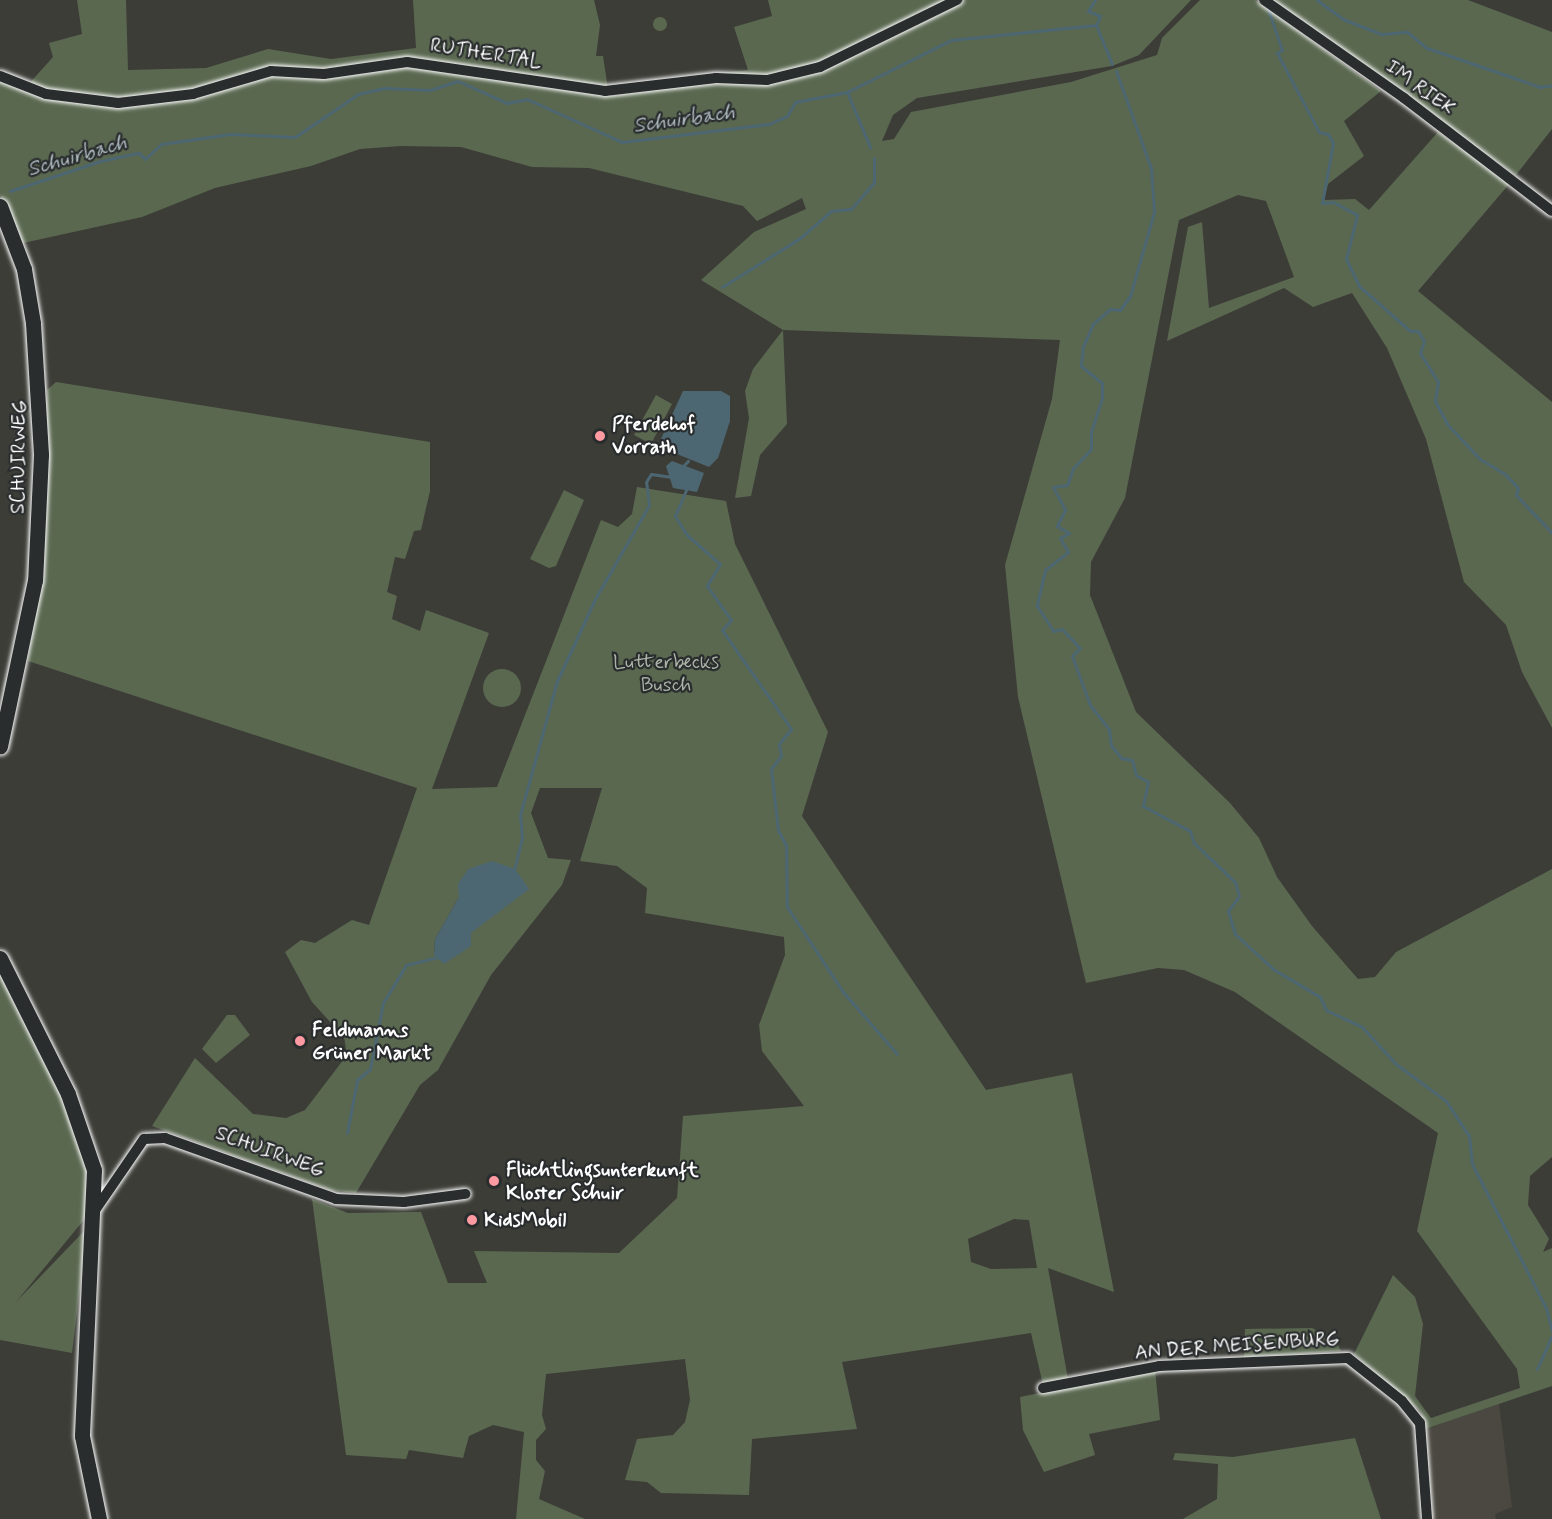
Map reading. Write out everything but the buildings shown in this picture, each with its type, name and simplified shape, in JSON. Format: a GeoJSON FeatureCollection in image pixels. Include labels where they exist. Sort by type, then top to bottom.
{"type":"FeatureCollection","features":[{"type":"Feature","properties":{"kind":"main road","name":"SCHUIRWEG"},"geometry":{"type":"LineString","coordinates":[[0,206],[24,269],[33,323],[41,455],[35,580],[0,746]]}},
{"type":"Feature","properties":{"kind":"main road"},"geometry":{"type":"LineString","coordinates":[[0,958],[77,1114],[94,1170],[96,1209],[82,1436],[99,1519]]}},
{"type":"Feature","properties":{"kind":"street","name":"RUTHERTAL"},"geometry":{"type":"LineString","coordinates":[[0,76],[46,94],[118,103],[193,94],[271,71],[324,74],[407,62],[605,92],[716,78],[767,80],[820,67],[957,0]]}},
{"type":"Feature","properties":{"kind":"street","name":"IM RIEK"},"geometry":{"type":"LineString","coordinates":[[1264,0],[1404,98],[1552,211]]}},
{"type":"Feature","properties":{"kind":"street","name":"SCHUIRWEG"},"geometry":{"type":"LineString","coordinates":[[96,1209],[144,1139],[165,1138],[336,1199],[404,1203],[465,1194]]}},
{"type":"Feature","properties":{"kind":"street","name":"AN DER MEISENBURG"},"geometry":{"type":"LineString","coordinates":[[1042,1388],[1159,1366],[1348,1358],[1402,1401],[1420,1423],[1427,1519]]}},
{"type":"Feature","properties":{"kind":"shaded area"},"geometry":{"type":"Polygon","coordinates":[[[1499,1403],[1512,1507],[1495,1514],[1496,1519],[1431,1519],[1425,1429],[1499,1403]]]}},
{"type":"Feature","properties":{"kind":"green space"},"geometry":{"type":"Polygon","coordinates":[[[77,0],[126,0],[128,70],[206,68],[268,49],[331,59],[416,48],[413,0],[594,0],[600,25],[596,56],[603,56],[608,89],[417,59],[323,71],[289,67],[191,91],[117,101],[27,86],[53,57],[49,43],[82,34],[77,0]]]}},
{"type":"Feature","properties":{"kind":"green space"},"geometry":{"type":"Polygon","coordinates":[[[768,0],[950,0],[818,64],[762,77],[710,74],[748,70],[734,27],[772,16],[768,0]]]}},
{"type":"Feature","properties":{"kind":"green space"},"geometry":{"type":"Polygon","coordinates":[[[963,0],[1191,0],[1139,55],[1112,66],[917,98],[893,115],[882,141],[894,139],[911,112],[1071,82],[1157,55],[1162,38],[1200,0],[1255,0],[1381,91],[1344,121],[1364,156],[1328,184],[1324,200],[1355,199],[1369,210],[1438,132],[1510,183],[1418,291],[1552,402],[1552,728],[1522,672],[1506,625],[1464,582],[1426,439],[1387,348],[1352,293],[1313,307],[1284,288],[1167,341],[1188,227],[1202,222],[1209,308],[1294,277],[1266,201],[1238,195],[1179,220],[1125,498],[1091,562],[1090,595],[1136,712],[1230,803],[1259,838],[1277,877],[1312,926],[1358,979],[1375,977],[1396,952],[1552,869],[1552,1157],[1530,1176],[1528,1205],[1549,1239],[1543,1252],[1552,1248],[1552,1386],[1425,1429],[1421,1412],[1354,1354],[1393,1275],[1415,1297],[1423,1324],[1415,1396],[1431,1418],[1520,1388],[1517,1369],[1417,1231],[1438,1133],[1235,992],[1184,970],[1158,968],[1086,983],[1018,697],[1005,565],[1052,399],[1060,340],[783,330],[701,280],[754,232],[806,209],[802,198],[757,221],[743,206],[589,168],[532,167],[461,147],[401,146],[360,149],[311,166],[215,188],[142,217],[23,243],[0,195],[0,80],[45,98],[108,106],[258,77],[418,65],[613,96],[714,82],[781,81],[963,0]]]}},
{"type":"Feature","properties":{"kind":"green space"},"geometry":{"type":"Polygon","coordinates":[[[1269,0],[1468,0],[1552,32],[1552,129],[1516,175],[1269,0]]]}},
{"type":"Feature","properties":{"kind":"green space"},"geometry":{"type":"Polygon","coordinates":[[[657,17],[663,17],[667,24],[663,31],[657,31],[653,27],[653,21],[657,17]]]}},
{"type":"Feature","properties":{"kind":"green space"},"geometry":{"type":"Polygon","coordinates":[[[783,330],[787,424],[760,455],[751,496],[735,498],[749,418],[745,391],[753,369],[783,330]]]}},
{"type":"Feature","properties":{"kind":"green space","name":"Lutterbecks Busch"},"geometry":{"type":"Polygon","coordinates":[[[56,382],[430,442],[430,491],[421,530],[414,531],[405,559],[395,557],[387,592],[397,596],[392,619],[420,631],[426,610],[489,633],[432,789],[497,787],[601,520],[618,527],[632,514],[637,487],[726,501],[735,544],[828,732],[802,816],[986,1090],[1072,1073],[1114,1292],[1048,1268],[1068,1379],[1043,1385],[1031,1333],[842,1362],[857,1429],[752,1439],[749,1495],[661,1493],[647,1482],[625,1480],[637,1439],[673,1435],[685,1422],[690,1400],[685,1359],[546,1374],[542,1415],[546,1429],[536,1440],[536,1460],[545,1471],[539,1499],[585,1519],[516,1519],[524,1432],[493,1425],[469,1436],[463,1458],[409,1450],[406,1459],[346,1455],[312,1199],[348,1213],[421,1212],[448,1283],[487,1283],[474,1251],[619,1253],[677,1198],[683,1116],[804,1106],[762,1051],[759,1025],[785,955],[784,937],[645,913],[647,888],[617,866],[580,861],[602,788],[540,788],[531,813],[548,858],[571,860],[562,885],[491,975],[438,1070],[420,1085],[356,1193],[330,1190],[152,1126],[195,1058],[253,1114],[286,1118],[305,1110],[347,1055],[344,1037],[312,1002],[285,952],[301,940],[315,943],[352,920],[369,925],[417,788],[28,661],[46,526],[47,390],[56,382]],[[459,897],[435,939],[434,955],[459,897]],[[1014,1219],[968,1239],[971,1262],[991,1269],[1037,1268],[1029,1220],[1014,1219]]]}},
{"type":"Feature","properties":{"kind":"green space"},"geometry":{"type":"Polygon","coordinates":[[[656,395],[672,404],[651,444],[634,435],[656,395]]]}},
{"type":"Feature","properties":{"kind":"green space"},"geometry":{"type":"Polygon","coordinates":[[[564,490],[584,500],[556,566],[549,568],[530,559],[564,490]]]}},
{"type":"Feature","properties":{"kind":"green space"},"geometry":{"type":"Polygon","coordinates":[[[502,669],[516,674],[521,688],[516,702],[502,707],[488,702],[483,688],[488,674],[502,669]]]}},
{"type":"Feature","properties":{"kind":"green space"},"geometry":{"type":"Polygon","coordinates":[[[0,969],[76,1127],[89,1169],[88,1215],[16,1302],[87,1228],[72,1353],[0,1340],[0,969]]]}},
{"type":"Feature","properties":{"kind":"green space"},"geometry":{"type":"Polygon","coordinates":[[[227,1015],[235,1015],[250,1035],[216,1063],[202,1049],[227,1015]]]}},
{"type":"Feature","properties":{"kind":"green space"},"geometry":{"type":"Polygon","coordinates":[[[1312,1328],[1335,1339],[1341,1351],[1244,1357],[1245,1329],[1312,1328]]]}},
{"type":"Feature","properties":{"kind":"green space"},"geometry":{"type":"Polygon","coordinates":[[[1155,1369],[1160,1420],[1089,1434],[1095,1455],[1044,1472],[1023,1430],[1020,1397],[1155,1369]]]}},
{"type":"Feature","properties":{"kind":"green space"},"geometry":{"type":"Polygon","coordinates":[[[1355,1438],[1381,1519],[1183,1519],[1217,1499],[1218,1464],[1173,1460],[1175,1453],[1233,1457],[1355,1438]]]}},
{"type":"Feature","properties":{"kind":"water"},"geometry":{"type":"Polygon","coordinates":[[[683,391],[721,391],[730,396],[730,421],[718,458],[709,467],[667,450],[661,439],[683,391]]]}},
{"type":"Feature","properties":{"kind":"water"},"geometry":{"type":"Polygon","coordinates":[[[672,461],[704,473],[697,492],[673,488],[666,466],[672,461]]]}},
{"type":"Feature","properties":{"kind":"water"},"geometry":{"type":"Polygon","coordinates":[[[492,861],[515,869],[529,889],[471,933],[471,946],[444,964],[434,955],[435,939],[459,897],[458,884],[468,869],[492,861]]]}},
{"type":"Feature","properties":{"kind":"waterway","name":"Schuirbach"},"geometry":{"type":"LineString","coordinates":[[10,191],[100,161],[139,153],[145,159],[161,144],[230,134],[295,137],[358,94],[384,88],[430,90],[458,81],[507,103],[527,99],[622,142],[769,124],[787,116],[795,102],[847,92],[951,40],[1096,25],[1100,16],[1088,11],[1095,0]]}},
{"type":"Feature","properties":{"kind":"waterway"},"geometry":{"type":"LineString","coordinates":[[1317,0],[1345,20],[1382,34],[1407,32],[1427,48],[1540,87],[1552,85]]}},
{"type":"Feature","properties":{"kind":"waterway"},"geometry":{"type":"LineString","coordinates":[[1268,9],[1282,50],[1277,53],[1319,132],[1328,134],[1333,143],[1322,203],[1333,202],[1357,215],[1346,259],[1359,286],[1410,331],[1418,331],[1424,341],[1420,353],[1438,382],[1435,401],[1447,424],[1480,459],[1505,474],[1518,488],[1516,495],[1552,533]]}},
{"type":"Feature","properties":{"kind":"waterway"},"geometry":{"type":"LineString","coordinates":[[1096,25],[1112,64]]}},
{"type":"Feature","properties":{"kind":"waterway"},"geometry":{"type":"LineString","coordinates":[[1116,71],[1151,168],[1154,212],[1130,296],[1120,310],[1110,309],[1093,324],[1083,346],[1081,366],[1102,383],[1102,398],[1091,431],[1091,449],[1073,468],[1067,485],[1053,487],[1065,510],[1057,526],[1069,533],[1060,538],[1068,552],[1045,570],[1037,606],[1053,631],[1062,629],[1080,648],[1072,656],[1090,705],[1109,729],[1111,745],[1121,758],[1132,760],[1136,775],[1148,782],[1143,806],[1190,831],[1194,843],[1235,882],[1239,896],[1228,911],[1235,934],[1273,969],[1320,997],[1326,1010],[1361,1026],[1396,1064],[1446,1101],[1469,1136],[1472,1164],[1546,1308],[1552,1331]]}},
{"type":"Feature","properties":{"kind":"waterway"},"geometry":{"type":"LineString","coordinates":[[847,92],[870,147]]}},
{"type":"Feature","properties":{"kind":"waterway"},"geometry":{"type":"LineString","coordinates":[[722,287],[800,238],[831,211],[851,209],[874,183],[874,158]]}},
{"type":"Feature","properties":{"kind":"waterway"},"geometry":{"type":"LineString","coordinates":[[681,468],[688,461]]}},
{"type":"Feature","properties":{"kind":"waterway"},"geometry":{"type":"LineString","coordinates":[[514,870],[522,838],[520,815],[557,681],[595,599],[649,505],[646,482],[651,474],[672,477]]}},
{"type":"Feature","properties":{"kind":"waterway"},"geometry":{"type":"LineString","coordinates":[[686,490],[675,516],[687,535],[720,564],[707,586],[731,620],[722,630],[791,729],[779,744],[781,756],[771,769],[778,830],[786,846],[787,907],[843,992],[897,1054]]}},
{"type":"Feature","properties":{"kind":"waterway"},"geometry":{"type":"LineString","coordinates":[[347,1133],[357,1080],[370,1069],[383,1003],[406,965],[438,957]]}},
{"type":"Feature","properties":{"kind":"waterway"},"geometry":{"type":"LineString","coordinates":[[1537,1369],[1552,1336]]}},
{"type":"Feature","properties":{"kind":"place","name":"Pferdehof Vorrath"},"geometry":{"type":"Point","coordinates":[600,436]}},
{"type":"Feature","properties":{"kind":"place","name":"Feldmanns Grüner Markt"},"geometry":{"type":"Point","coordinates":[300,1041]}},
{"type":"Feature","properties":{"kind":"place","name":"Flüchtlingsunterkunft Kloster Schuir"},"geometry":{"type":"Point","coordinates":[494,1181]}},
{"type":"Feature","properties":{"kind":"place","name":"KidsMobil"},"geometry":{"type":"Point","coordinates":[472,1220]}}]}
